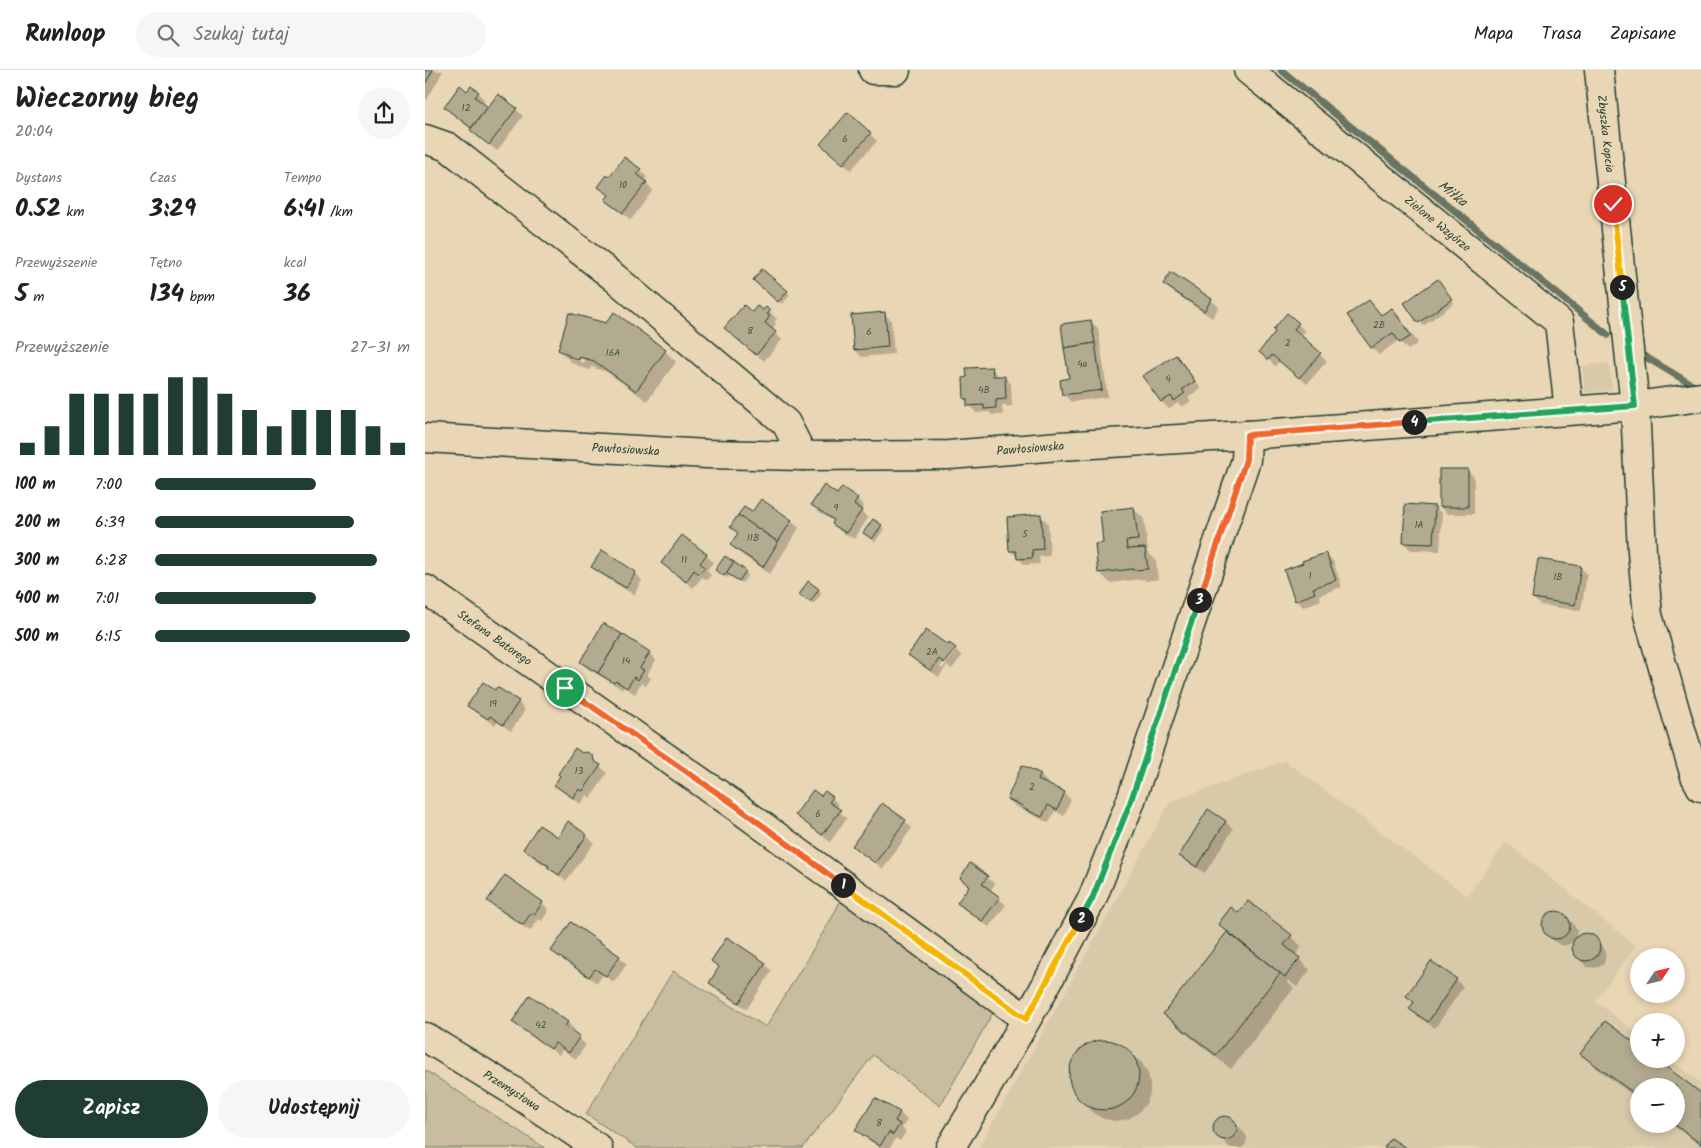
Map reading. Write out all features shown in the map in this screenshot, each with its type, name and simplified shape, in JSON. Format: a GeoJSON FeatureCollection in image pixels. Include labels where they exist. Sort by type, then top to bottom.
{"type":"FeatureCollection","features":[{"type":"Feature","properties":{"kind":"street"},"geometry":{"type":"LineString","coordinates":[[873,70],[896,70]]}},
{"type":"Feature","properties":{"kind":"street","name":"Zielone Wzgórze"},"geometry":{"type":"LineString","coordinates":[[1248,70],[1559,322],[1569,410]]}},
{"type":"Feature","properties":{"kind":"street","name":"Zbyszka Kopcia"},"geometry":{"type":"LineString","coordinates":[[1599,70],[1635,406],[1642,552],[1648,615],[1675,713],[1695,776],[1701,787]]}},
{"type":"Feature","properties":{"kind":"street"},"geometry":{"type":"LineString","coordinates":[[425,139],[448,147],[615,278],[786,423],[803,456]]}},
{"type":"Feature","properties":{"kind":"street","name":"Pawłosiowska"},"geometry":{"type":"LineString","coordinates":[[425,438],[707,454],[803,456],[949,455],[1635,406],[1701,397]]}},
{"type":"Feature","properties":{"kind":"street"},"geometry":{"type":"LineString","coordinates":[[950,1148],[1039,998],[1092,899],[1130,803],[1246,460],[1247,435]]}},
{"type":"Feature","properties":{"kind":"street","name":"Stefana Batorego"},"geometry":{"type":"LineString","coordinates":[[425,589],[735,805],[1026,1019]]}},
{"type":"Feature","properties":{"kind":"street","name":"Przemysłowa"},"geometry":{"type":"LineString","coordinates":[[425,1037],[598,1148]]}},
{"type":"Feature","properties":{"kind":"shaded area"},"geometry":{"type":"Polygon","coordinates":[[[1609,363],[1612,390],[1585,393],[1582,366],[1609,363]]]}},
{"type":"Feature","properties":{"kind":"shaded area"},"geometry":{"type":"Polygon","coordinates":[[[1285,761],[1467,896],[1506,842],[1636,946],[1630,948],[1630,954],[1595,1001],[1630,1028],[1630,1068],[1682,1068],[1701,1083],[1701,1148],[979,1148],[1170,802],[1285,761]]]}},
{"type":"Feature","properties":{"kind":"shaded area"},"geometry":{"type":"Polygon","coordinates":[[[841,899],[995,1009],[940,1106],[873,1055],[803,1148],[637,1148],[586,1114],[673,971],[766,1027],[833,916],[841,899]]]}},
{"type":"Feature","properties":{"kind":"shaded area"},"geometry":{"type":"Polygon","coordinates":[[[425,1070],[545,1148],[425,1148],[425,1070]]]}},
{"type":"Feature","properties":{"kind":"building"},"geometry":{"type":"Polygon","coordinates":[[[425,70],[433,70],[425,84],[425,70]]]}},
{"type":"Feature","properties":{"kind":"building"},"geometry":{"type":"Polygon","coordinates":[[[460,85],[467,91],[471,86],[479,92],[475,97],[488,107],[471,128],[444,107],[460,85]]]}},
{"type":"Feature","properties":{"kind":"building"},"geometry":{"type":"Polygon","coordinates":[[[498,94],[517,108],[489,145],[470,130],[498,94]]]}},
{"type":"Feature","properties":{"kind":"building"},"geometry":{"type":"Polygon","coordinates":[[[848,112],[871,133],[843,164],[820,144],[848,112]]]}},
{"type":"Feature","properties":{"kind":"building"},"geometry":{"type":"Polygon","coordinates":[[[624,157],[641,169],[637,174],[647,182],[623,213],[605,200],[609,195],[598,187],[607,175],[609,177],[624,157]]]}},
{"type":"Feature","properties":{"kind":"building"},"geometry":{"type":"Polygon","coordinates":[[[762,269],[788,291],[778,302],[753,280],[762,269]]]}},
{"type":"Feature","properties":{"kind":"building"},"geometry":{"type":"Polygon","coordinates":[[[1171,272],[1212,299],[1204,311],[1163,284],[1171,272]]]}},
{"type":"Feature","properties":{"kind":"building"},"geometry":{"type":"Polygon","coordinates":[[[1438,279],[1452,299],[1418,323],[1404,303],[1438,279]]]}},
{"type":"Feature","properties":{"kind":"building"},"geometry":{"type":"Polygon","coordinates":[[[1369,300],[1381,315],[1392,308],[1411,336],[1400,343],[1393,333],[1371,348],[1347,315],[1369,300]]]}},
{"type":"Feature","properties":{"kind":"building"},"geometry":{"type":"Polygon","coordinates":[[[744,305],[752,312],[757,306],[763,310],[766,307],[770,311],[767,314],[770,316],[765,323],[776,332],[756,355],[724,328],[744,305]]]}},
{"type":"Feature","properties":{"kind":"building"},"geometry":{"type":"Polygon","coordinates":[[[614,312],[666,350],[636,391],[594,361],[580,357],[579,360],[558,350],[569,313],[606,323],[614,312]]]}},
{"type":"Feature","properties":{"kind":"building"},"geometry":{"type":"Polygon","coordinates":[[[885,312],[888,347],[854,350],[851,315],[885,312]]]}},
{"type":"Feature","properties":{"kind":"building"},"geometry":{"type":"Polygon","coordinates":[[[1287,313],[1299,323],[1294,329],[1321,353],[1299,378],[1272,355],[1268,360],[1259,352],[1287,313]]]}},
{"type":"Feature","properties":{"kind":"building"},"geometry":{"type":"Polygon","coordinates":[[[1091,320],[1095,343],[1064,348],[1061,324],[1091,320]]]}},
{"type":"Feature","properties":{"kind":"building"},"geometry":{"type":"Polygon","coordinates":[[[1095,343],[1102,390],[1062,395],[1060,380],[1069,378],[1064,348],[1095,343]]]}},
{"type":"Feature","properties":{"kind":"building"},"geometry":{"type":"Polygon","coordinates":[[[1176,355],[1195,381],[1182,390],[1185,393],[1174,401],[1171,396],[1161,402],[1142,376],[1176,355]]]}},
{"type":"Feature","properties":{"kind":"building"},"geometry":{"type":"Polygon","coordinates":[[[992,367],[993,376],[1005,376],[1006,399],[996,400],[996,408],[984,409],[984,405],[967,406],[967,399],[964,399],[963,378],[967,377],[966,368],[992,367]]]}},
{"type":"Feature","properties":{"kind":"building"},"geometry":{"type":"Polygon","coordinates":[[[1439,469],[1468,469],[1468,507],[1439,507],[1439,469]]]}},
{"type":"Feature","properties":{"kind":"building"},"geometry":{"type":"Polygon","coordinates":[[[824,485],[837,494],[842,487],[858,498],[854,505],[862,510],[846,533],[832,524],[834,520],[811,505],[824,485]]]}},
{"type":"Feature","properties":{"kind":"building"},"geometry":{"type":"Polygon","coordinates":[[[761,499],[792,520],[778,542],[738,515],[744,507],[752,512],[761,499]]]}},
{"type":"Feature","properties":{"kind":"building"},"geometry":{"type":"Polygon","coordinates":[[[1405,504],[1435,506],[1433,544],[1403,543],[1405,504]]]}},
{"type":"Feature","properties":{"kind":"building"},"geometry":{"type":"Polygon","coordinates":[[[1134,507],[1138,540],[1126,541],[1127,549],[1145,548],[1148,569],[1098,573],[1095,544],[1103,543],[1100,511],[1134,507]]]}},
{"type":"Feature","properties":{"kind":"building"},"geometry":{"type":"Polygon","coordinates":[[[1041,514],[1043,549],[1032,550],[1033,558],[1017,559],[1016,551],[1009,551],[1007,517],[1041,514]]]}},
{"type":"Feature","properties":{"kind":"building"},"geometry":{"type":"Polygon","coordinates":[[[738,515],[778,542],[763,567],[730,545],[738,533],[730,527],[738,515]]]}},
{"type":"Feature","properties":{"kind":"building"},"geometry":{"type":"Polygon","coordinates":[[[873,519],[882,525],[872,539],[863,533],[873,519]]]}},
{"type":"Feature","properties":{"kind":"building"},"geometry":{"type":"Polygon","coordinates":[[[682,535],[707,554],[700,563],[705,567],[699,574],[694,570],[686,582],[661,563],[682,535]]]}},
{"type":"Feature","properties":{"kind":"building"},"geometry":{"type":"Polygon","coordinates":[[[602,550],[636,572],[626,588],[591,567],[602,550]]]}},
{"type":"Feature","properties":{"kind":"building"},"geometry":{"type":"Polygon","coordinates":[[[1326,553],[1336,580],[1313,588],[1315,593],[1295,601],[1284,570],[1303,563],[1302,561],[1326,553]]]}},
{"type":"Feature","properties":{"kind":"building"},"geometry":{"type":"Polygon","coordinates":[[[725,556],[734,562],[724,576],[715,570],[725,556]]]}},
{"type":"Feature","properties":{"kind":"building"},"geometry":{"type":"Polygon","coordinates":[[[1538,559],[1581,566],[1575,605],[1532,598],[1538,559]]]}},
{"type":"Feature","properties":{"kind":"building"},"geometry":{"type":"Polygon","coordinates":[[[734,562],[746,571],[739,581],[726,573],[734,562]]]}},
{"type":"Feature","properties":{"kind":"building"},"geometry":{"type":"Polygon","coordinates":[[[808,581],[819,589],[810,602],[799,595],[808,581]]]}},
{"type":"Feature","properties":{"kind":"building"},"geometry":{"type":"Polygon","coordinates":[[[603,623],[622,634],[598,673],[580,662],[603,623]]]}},
{"type":"Feature","properties":{"kind":"building"},"geometry":{"type":"Polygon","coordinates":[[[926,630],[948,645],[949,643],[956,648],[944,663],[939,659],[931,671],[908,655],[926,630]]]}},
{"type":"Feature","properties":{"kind":"building"},"geometry":{"type":"Polygon","coordinates":[[[622,634],[650,652],[640,668],[644,670],[638,680],[634,677],[627,688],[616,681],[614,683],[598,673],[622,634]]]}},
{"type":"Feature","properties":{"kind":"building"},"geometry":{"type":"Polygon","coordinates":[[[483,682],[495,690],[497,687],[519,701],[503,725],[490,716],[488,719],[467,706],[483,682]]]}},
{"type":"Feature","properties":{"kind":"building"},"geometry":{"type":"Polygon","coordinates":[[[575,748],[582,753],[587,752],[593,756],[594,761],[601,765],[583,791],[579,789],[573,798],[554,785],[560,776],[558,774],[575,748]]]}},
{"type":"Feature","properties":{"kind":"building"},"geometry":{"type":"Polygon","coordinates":[[[1022,765],[1041,774],[1038,780],[1065,792],[1057,810],[1048,805],[1042,817],[1007,799],[1022,765]]]}},
{"type":"Feature","properties":{"kind":"building"},"geometry":{"type":"Polygon","coordinates":[[[813,790],[821,796],[825,791],[833,797],[829,802],[841,810],[822,835],[795,815],[813,790]]]}},
{"type":"Feature","properties":{"kind":"building"},"geometry":{"type":"Polygon","coordinates":[[[882,803],[906,820],[875,863],[852,846],[882,803]]]}},
{"type":"Feature","properties":{"kind":"building"},"geometry":{"type":"Polygon","coordinates":[[[1208,809],[1226,821],[1197,867],[1179,856],[1208,809]]]}},
{"type":"Feature","properties":{"kind":"building"},"geometry":{"type":"Polygon","coordinates":[[[568,821],[587,835],[559,875],[523,849],[539,825],[558,837],[568,821]]]}},
{"type":"Feature","properties":{"kind":"building"},"geometry":{"type":"Polygon","coordinates":[[[970,863],[988,876],[982,884],[1000,897],[982,921],[957,903],[969,886],[960,878],[970,863]]]}},
{"type":"Feature","properties":{"kind":"building"},"geometry":{"type":"Polygon","coordinates":[[[505,875],[543,902],[534,915],[531,913],[523,925],[487,901],[505,875]]]}},
{"type":"Feature","properties":{"kind":"building"},"geometry":{"type":"Polygon","coordinates":[[[1248,901],[1292,935],[1284,945],[1300,958],[1285,977],[1218,924],[1231,907],[1238,913],[1248,901]]]}},
{"type":"Feature","properties":{"kind":"building"},"geometry":{"type":"Polygon","coordinates":[[[1556,911],[1566,915],[1570,925],[1566,935],[1556,939],[1546,935],[1542,925],[1546,915],[1556,911]]]}},
{"type":"Feature","properties":{"kind":"building"},"geometry":{"type":"Polygon","coordinates":[[[571,922],[620,956],[606,976],[595,969],[589,977],[551,951],[571,922]]]}},
{"type":"Feature","properties":{"kind":"building"},"geometry":{"type":"Polygon","coordinates":[[[1227,932],[1280,973],[1216,1055],[1163,1014],[1227,932]]]}},
{"type":"Feature","properties":{"kind":"building"},"geometry":{"type":"Polygon","coordinates":[[[1586,933],[1596,937],[1600,947],[1596,957],[1586,961],[1576,957],[1572,947],[1576,937],[1586,933]]]}},
{"type":"Feature","properties":{"kind":"building"},"geometry":{"type":"Polygon","coordinates":[[[727,937],[766,963],[739,1003],[709,983],[719,967],[711,961],[727,937]]]}},
{"type":"Feature","properties":{"kind":"building"},"geometry":{"type":"Polygon","coordinates":[[[1431,961],[1457,979],[1428,1022],[1409,1009],[1414,1002],[1406,996],[1431,961]]]}},
{"type":"Feature","properties":{"kind":"building"},"geometry":{"type":"Polygon","coordinates":[[[530,995],[568,1022],[565,1027],[580,1036],[569,1053],[555,1043],[551,1049],[512,1022],[530,995]]]}},
{"type":"Feature","properties":{"kind":"building"},"geometry":{"type":"Polygon","coordinates":[[[1605,1021],[1630,1039],[1630,1068],[1668,1068],[1681,1078],[1630,1078],[1630,1090],[1580,1054],[1605,1021]]]}},
{"type":"Feature","properties":{"kind":"building"},"geometry":{"type":"Polygon","coordinates":[[[1111,1040],[1124,1046],[1133,1055],[1137,1061],[1139,1075],[1137,1089],[1129,1100],[1118,1108],[1097,1110],[1090,1108],[1079,1100],[1071,1089],[1069,1068],[1071,1061],[1079,1050],[1090,1042],[1111,1040]]]}},
{"type":"Feature","properties":{"kind":"building"},"geometry":{"type":"Polygon","coordinates":[[[1685,1081],[1701,1093],[1701,1144],[1685,1132],[1685,1081]]]}},
{"type":"Feature","properties":{"kind":"building"},"geometry":{"type":"Polygon","coordinates":[[[875,1098],[900,1112],[895,1121],[900,1124],[893,1135],[889,1132],[880,1146],[855,1130],[875,1098]]]}},
{"type":"Feature","properties":{"kind":"building"},"geometry":{"type":"Polygon","coordinates":[[[1225,1116],[1233,1120],[1237,1128],[1233,1136],[1225,1140],[1217,1136],[1213,1128],[1217,1120],[1225,1116]]]}},
{"type":"Feature","properties":{"kind":"building"},"geometry":{"type":"Polygon","coordinates":[[[1391,1138],[1406,1148],[1384,1148],[1391,1138]]]}},
{"type":"Feature","properties":{"kind":"waterway","name":"Miłka"},"geometry":{"type":"LineString","coordinates":[[1281,70],[1608,335]]}},
{"type":"Feature","properties":{"kind":"waterway","name":"Miłka"},"geometry":{"type":"LineString","coordinates":[[1639,353],[1694,386],[1699,385]]}},
{"type":"Feature","properties":{"kind":"route"},"geometry":{"type":"LineString","coordinates":[[565,688],[735,805],[1026,1019],[1092,899],[1130,803],[1246,460],[1247,435],[1635,406],[1613,204]]}}]}
